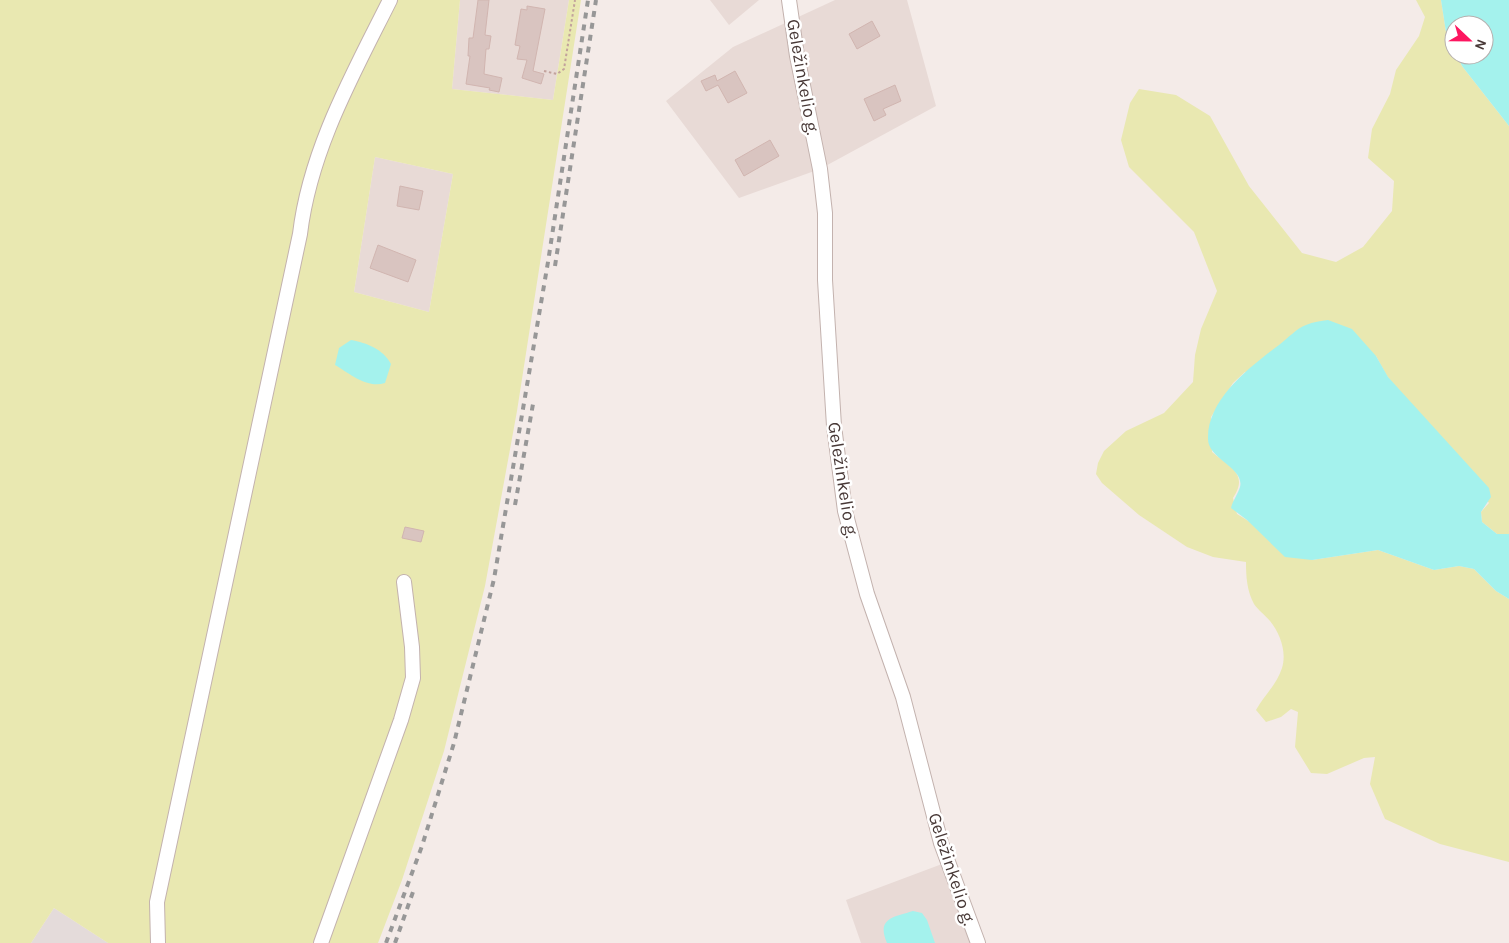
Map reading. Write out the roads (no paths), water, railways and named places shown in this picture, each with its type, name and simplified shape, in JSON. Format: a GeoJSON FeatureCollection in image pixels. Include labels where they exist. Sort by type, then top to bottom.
{"type":"FeatureCollection","features":[{"type":"Feature","properties":{"kind":"street"},"geometry":{"type":"LineString","coordinates":[[158,943],[156,902],[300,234],[303,206],[330,124],[390,0]]}},
{"type":"Feature","properties":{"kind":"street","name":"Geležinkelio g."},"geometry":{"type":"LineString","coordinates":[[789,0],[797,56],[820,169],[825,213],[825,280],[834,426],[845,511],[868,594],[903,697],[941,843],[978,943]]}},
{"type":"Feature","properties":{"kind":"street"},"geometry":{"type":"LineString","coordinates":[[321,943],[402,720],[413,678],[412,647],[404,582]]}},
{"type":"Feature","properties":{"kind":"water"},"geometry":{"type":"Polygon","coordinates":[[[1441,0],[1509,0],[1509,126],[1462,65],[1494,65],[1494,15],[1444,15],[1444,19],[1441,0]]]}},
{"type":"Feature","properties":{"kind":"water"},"geometry":{"type":"Polygon","coordinates":[[[1328,320],[1352,329],[1376,356],[1388,377],[1489,488],[1491,497],[1481,512],[1482,522],[1497,534],[1509,534],[1509,599],[1496,591],[1474,569],[1459,566],[1434,570],[1378,550],[1312,560],[1285,557],[1247,520],[1231,508],[1240,487],[1240,480],[1237,474],[1214,452],[1208,439],[1210,424],[1222,397],[1256,363],[1296,331],[1303,326],[1328,320]]]}},
{"type":"Feature","properties":{"kind":"water"},"geometry":{"type":"Polygon","coordinates":[[[351,340],[374,347],[388,359],[391,364],[385,383],[372,384],[365,382],[335,365],[339,348],[351,340]]]}},
{"type":"Feature","properties":{"kind":"water"},"geometry":{"type":"Polygon","coordinates":[[[913,911],[922,913],[927,920],[935,943],[887,943],[884,935],[885,923],[894,917],[913,911]]]}},
{"type":"Feature","properties":{"kind":"railway"},"geometry":{"type":"LineString","coordinates":[[386,943],[422,846],[454,743],[494,579],[548,262],[588,0]]}},
{"type":"Feature","properties":{"kind":"railway"},"geometry":{"type":"LineString","coordinates":[[555,266],[596,0]]}},
{"type":"Feature","properties":{"kind":"railway"},"geometry":{"type":"LineString","coordinates":[[515,505],[533,404]]}},
{"type":"Feature","properties":{"kind":"railway"},"geometry":{"type":"LineString","coordinates":[[395,943],[414,889]]}}]}
